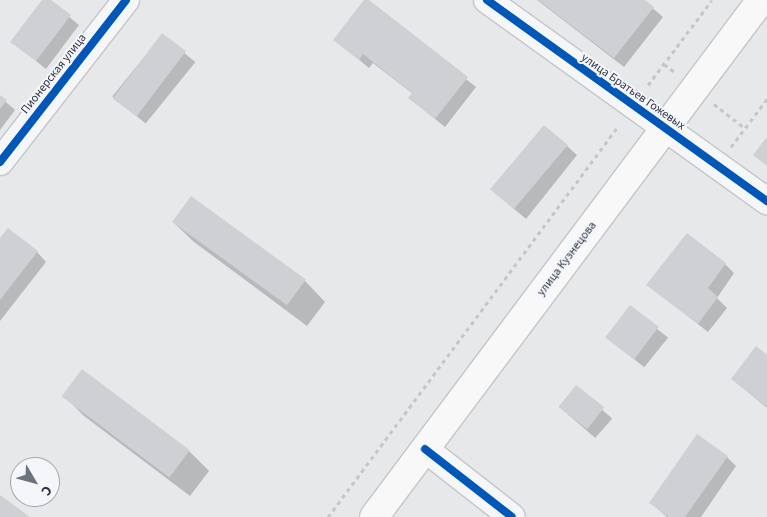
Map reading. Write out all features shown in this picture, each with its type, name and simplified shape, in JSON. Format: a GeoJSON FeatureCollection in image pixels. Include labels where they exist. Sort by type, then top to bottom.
{"type":"FeatureCollection","features":[{"type":"Feature","properties":{"kind":"main road","name":"улица Кузнецова"},"geometry":{"type":"LineString","coordinates":[[374,517],[761,0]]}},
{"type":"Feature","properties":{"kind":"street","name":"Пионерская улица"},"geometry":{"type":"LineString","coordinates":[[0,162],[126,0]]}},
{"type":"Feature","properties":{"kind":"street","name":"улица Братьев Гожевых"},"geometry":{"type":"LineString","coordinates":[[487,0],[664,129],[718,163],[767,200]]}},
{"type":"Feature","properties":{"kind":"street"},"geometry":{"type":"LineString","coordinates":[[425,449],[512,517]]}},
{"type":"Feature","properties":{"kind":"path"},"geometry":{"type":"LineString","coordinates":[[328,517],[712,0]]}},
{"type":"Feature","properties":{"kind":"path"},"geometry":{"type":"LineString","coordinates":[[718,163],[767,99]]}},
{"type":"Feature","properties":{"kind":"building"},"geometry":{"type":"Polygon","coordinates":[[[42,0],[51,0],[71,15],[36,61],[10,42],[42,0]]]}},
{"type":"Feature","properties":{"kind":"building"},"geometry":{"type":"Polygon","coordinates":[[[364,0],[369,0],[468,77],[435,119],[408,98],[412,93],[363,54],[359,60],[333,40],[364,0]]]}},
{"type":"Feature","properties":{"kind":"building"},"geometry":{"type":"Polygon","coordinates":[[[538,0],[645,0],[654,7],[614,58],[538,0]]]}},
{"type":"Feature","properties":{"kind":"building"},"geometry":{"type":"Polygon","coordinates":[[[162,33],[186,51],[137,117],[113,98],[162,33]]]}},
{"type":"Feature","properties":{"kind":"building"},"geometry":{"type":"Polygon","coordinates":[[[0,95],[7,100],[0,109],[0,95]]]}},
{"type":"Feature","properties":{"kind":"building"},"geometry":{"type":"Polygon","coordinates":[[[544,125],[568,145],[514,209],[490,189],[544,125]]]}},
{"type":"Feature","properties":{"kind":"building"},"geometry":{"type":"Polygon","coordinates":[[[767,137],[767,166],[753,155],[767,137]]]}},
{"type":"Feature","properties":{"kind":"building"},"geometry":{"type":"Polygon","coordinates":[[[191,196],[306,279],[287,305],[172,222],[191,196]]]}},
{"type":"Feature","properties":{"kind":"building"},"geometry":{"type":"Polygon","coordinates":[[[8,228],[38,251],[0,300],[0,238],[8,228]]]}},
{"type":"Feature","properties":{"kind":"building"},"geometry":{"type":"Polygon","coordinates":[[[687,233],[726,263],[708,288],[718,297],[698,324],[646,285],[687,233]]]}},
{"type":"Feature","properties":{"kind":"building"},"geometry":{"type":"Polygon","coordinates":[[[630,305],[659,327],[634,359],[605,338],[630,305]]]}},
{"type":"Feature","properties":{"kind":"building"},"geometry":{"type":"Polygon","coordinates":[[[756,346],[767,355],[767,407],[731,379],[756,346]]]}},
{"type":"Feature","properties":{"kind":"building"},"geometry":{"type":"Polygon","coordinates":[[[82,369],[190,450],[169,477],[62,396],[82,369]]]}},
{"type":"Feature","properties":{"kind":"building"},"geometry":{"type":"Polygon","coordinates":[[[576,385],[604,407],[587,429],[559,407],[576,385]]]}},
{"type":"Feature","properties":{"kind":"building"},"geometry":{"type":"Polygon","coordinates":[[[697,434],[728,456],[685,517],[669,517],[649,503],[697,434]]]}},
{"type":"Feature","properties":{"kind":"building"},"geometry":{"type":"Polygon","coordinates":[[[0,495],[10,502],[10,507],[16,507],[30,517],[0,517],[0,495]]]}},
{"type":"Feature","properties":{"kind":"cycle path"},"geometry":{"type":"LineString","coordinates":[[0,162],[126,0]]}},
{"type":"Feature","properties":{"kind":"cycle path"},"geometry":{"type":"LineString","coordinates":[[487,0],[767,201]]}},
{"type":"Feature","properties":{"kind":"cycle path"},"geometry":{"type":"LineString","coordinates":[[425,449],[512,517]]}}]}
